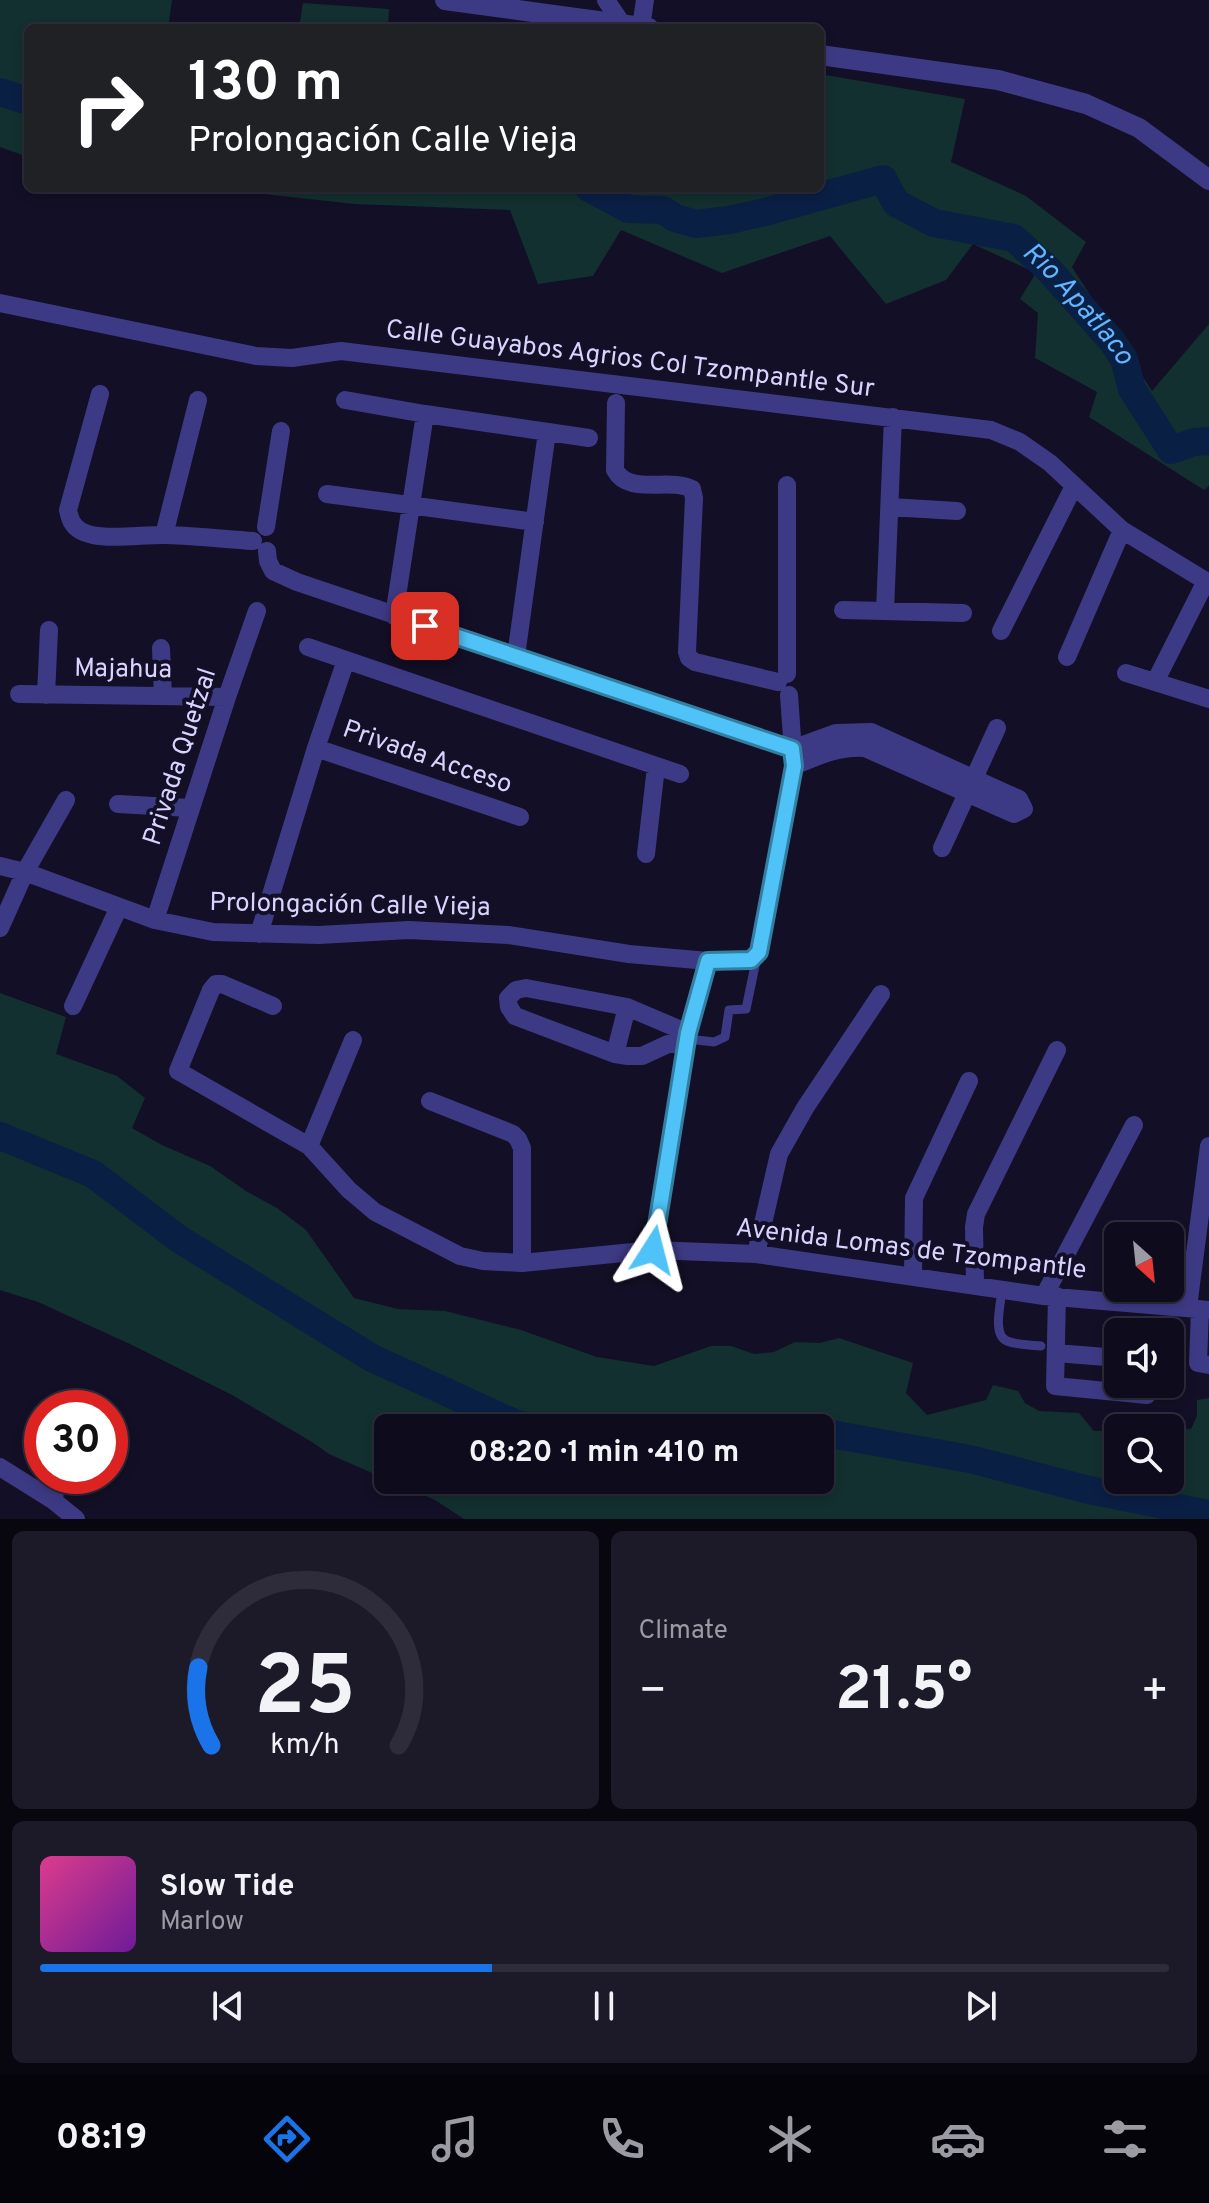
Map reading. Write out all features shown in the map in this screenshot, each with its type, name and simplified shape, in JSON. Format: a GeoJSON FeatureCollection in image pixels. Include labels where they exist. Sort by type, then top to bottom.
{"type":"FeatureCollection","features":[{"type":"Feature","properties":{"kind":"street"},"geometry":{"type":"LineString","coordinates":[[445,0],[623,24]]}},
{"type":"Feature","properties":{"kind":"street"},"geometry":{"type":"LineString","coordinates":[[606,0],[636,24]]}},
{"type":"Feature","properties":{"kind":"street"},"geometry":{"type":"LineString","coordinates":[[639,24],[645,0]]}},
{"type":"Feature","properties":{"kind":"street"},"geometry":{"type":"LineString","coordinates":[[824,56],[998,80],[1086,104],[1139,128],[1209,180]]}},
{"type":"Feature","properties":{"kind":"street","name":"Calle Guayabos Agrios Col Tzompantle Sur"},"geometry":{"type":"LineString","coordinates":[[0,304],[256,356],[292,358],[341,351],[991,430],[1020,442],[1050,463],[1122,530],[1208,582]]}},
{"type":"Feature","properties":{"kind":"street"},"geometry":{"type":"LineString","coordinates":[[100,394],[68,510],[71,521],[78,529],[90,534],[164,535],[260,546]]}},
{"type":"Feature","properties":{"kind":"street"},"geometry":{"type":"LineString","coordinates":[[164,535],[198,400]]}},
{"type":"Feature","properties":{"kind":"street"},"geometry":{"type":"LineString","coordinates":[[345,400],[589,438]]}},
{"type":"Feature","properties":{"kind":"street"},"geometry":{"type":"LineString","coordinates":[[616,403],[615,470],[619,478],[628,484],[683,484],[692,489],[689,658],[785,684]]}},
{"type":"Feature","properties":{"kind":"street"},"geometry":{"type":"LineString","coordinates":[[394,616],[425,414]]}},
{"type":"Feature","properties":{"kind":"street"},"geometry":{"type":"LineString","coordinates":[[885,611],[893,417]]}},
{"type":"Feature","properties":{"kind":"street"},"geometry":{"type":"LineString","coordinates":[[281,431],[266,527],[254,534],[273,571],[793,758]]}},
{"type":"Feature","properties":{"kind":"street"},"geometry":{"type":"LineString","coordinates":[[516,656],[547,432]]}},
{"type":"Feature","properties":{"kind":"street"},"geometry":{"type":"LineString","coordinates":[[756,957],[793,758],[785,684],[787,485]]}},
{"type":"Feature","properties":{"kind":"street"},"geometry":{"type":"LineString","coordinates":[[1001,631],[1074,486]]}},
{"type":"Feature","properties":{"kind":"street"},"geometry":{"type":"LineString","coordinates":[[327,494],[535,522]]}},
{"type":"Feature","properties":{"kind":"street"},"geometry":{"type":"LineString","coordinates":[[890,507],[957,511]]}},
{"type":"Feature","properties":{"kind":"street"},"geometry":{"type":"LineString","coordinates":[[1067,657],[1122,530]]}},
{"type":"Feature","properties":{"kind":"street"},"geometry":{"type":"LineString","coordinates":[[1155,682],[1208,582]]}},
{"type":"Feature","properties":{"kind":"street"},"geometry":{"type":"LineString","coordinates":[[843,610],[963,613]]}},
{"type":"Feature","properties":{"kind":"street","name":"Privada Quetzal"},"geometry":{"type":"LineString","coordinates":[[155,920],[257,611]]}},
{"type":"Feature","properties":{"kind":"street"},"geometry":{"type":"LineString","coordinates":[[46,695],[49,630]]}},
{"type":"Feature","properties":{"kind":"street"},"geometry":{"type":"LineString","coordinates":[[308,647],[680,774]]}},
{"type":"Feature","properties":{"kind":"street"},"geometry":{"type":"LineString","coordinates":[[161,648],[163,696]]}},
{"type":"Feature","properties":{"kind":"street","name":"Privada Acceso"},"geometry":{"type":"LineString","coordinates":[[259,934],[346,660]]}},
{"type":"Feature","properties":{"kind":"street"},"geometry":{"type":"LineString","coordinates":[[1126,673],[1209,699]]}},
{"type":"Feature","properties":{"kind":"street","name":"Majahua"},"geometry":{"type":"LineString","coordinates":[[19,694],[227,697]]}},
{"type":"Feature","properties":{"kind":"street"},"geometry":{"type":"LineString","coordinates":[[942,848],[997,728]]}},
{"type":"Feature","properties":{"kind":"street"},"geometry":{"type":"LineString","coordinates":[[793,758],[836,733],[865,748],[970,787],[1014,814],[1032,813]]}},
{"type":"Feature","properties":{"kind":"street","name":"Privada Acceso"},"geometry":{"type":"LineString","coordinates":[[316,748],[520,817]]}},
{"type":"Feature","properties":{"kind":"street"},"geometry":{"type":"LineString","coordinates":[[646,854],[656,767]]}},
{"type":"Feature","properties":{"kind":"street"},"geometry":{"type":"LineString","coordinates":[[0,928],[25,872],[66,800]]}},
{"type":"Feature","properties":{"kind":"street"},"geometry":{"type":"LineString","coordinates":[[118,804],[190,808]]}},
{"type":"Feature","properties":{"kind":"street","name":"Prolongación Calle Vieja"},"geometry":{"type":"LineString","coordinates":[[0,866],[25,872],[155,920],[213,932],[319,935],[409,930],[508,935],[629,954],[708,961],[751,960],[756,957]]}},
{"type":"Feature","properties":{"kind":"street"},"geometry":{"type":"LineString","coordinates":[[73,1006],[119,907]]}},
{"type":"Feature","properties":{"kind":"street"},"geometry":{"type":"LineString","coordinates":[[653,1250],[688,1038],[708,961]]}},
{"type":"Feature","properties":{"kind":"street","name":"Avenida Lomas de Tzompantle"},"geometry":{"type":"LineString","coordinates":[[273,1006],[216,984],[178,1071],[309,1146],[349,1190],[375,1212],[460,1256],[522,1263],[653,1250],[756,1254],[1050,1296],[1199,1309]]}},
{"type":"Feature","properties":{"kind":"street"},"geometry":{"type":"LineString","coordinates":[[526,988],[627,1007],[688,1038],[642,1056],[615,1054],[515,1016],[508,998],[516,990],[526,988]]}},
{"type":"Feature","properties":{"kind":"street"},"geometry":{"type":"LineString","coordinates":[[756,1254],[779,1154],[805,1108],[881,994]]}},
{"type":"Feature","properties":{"kind":"street"},"geometry":{"type":"LineString","coordinates":[[615,1054],[627,1007]]}},
{"type":"Feature","properties":{"kind":"street"},"geometry":{"type":"LineString","coordinates":[[309,1146],[353,1040]]}},
{"type":"Feature","properties":{"kind":"street"},"geometry":{"type":"LineString","coordinates":[[975,1285],[976,1214],[1057,1050]]}},
{"type":"Feature","properties":{"kind":"street"},"geometry":{"type":"LineString","coordinates":[[913,1277],[914,1198],[969,1081]]}},
{"type":"Feature","properties":{"kind":"street"},"geometry":{"type":"LineString","coordinates":[[430,1101],[513,1134],[518,1139],[522,1148],[522,1263]]}},
{"type":"Feature","properties":{"kind":"street"},"geometry":{"type":"LineString","coordinates":[[1104,1392],[1055,1386],[1049,1349],[1050,1296],[1134,1125]]}},
{"type":"Feature","properties":{"kind":"street"},"geometry":{"type":"LineString","coordinates":[[1209,1146],[1197,1357],[1198,1363],[1209,1365]]}},
{"type":"Feature","properties":{"kind":"street"},"geometry":{"type":"LineString","coordinates":[[1049,1349],[1104,1356]]}},
{"type":"Feature","properties":{"kind":"street"},"geometry":{"type":"LineString","coordinates":[[0,1467],[54,1501],[76,1519]]}},
{"type":"Feature","properties":{"kind":"street"},"geometry":{"type":"LineString","coordinates":[[54,1501],[55,1494]]}},
{"type":"Feature","properties":{"kind":"lane"},"geometry":{"type":"LineString","coordinates":[[688,1038],[714,1042],[725,1037],[729,1010],[746,1009],[756,957]]}},
{"type":"Feature","properties":{"kind":"lane"},"geometry":{"type":"LineString","coordinates":[[1002,1290],[999,1327],[1002,1338],[1049,1349]]}},
{"type":"Feature","properties":{"kind":"green space"},"geometry":{"type":"Polygon","coordinates":[[[0,0],[172,0],[169,24],[24,24],[24,156],[0,147],[0,0]]]}},
{"type":"Feature","properties":{"kind":"green space"},"geometry":{"type":"Polygon","coordinates":[[[303,3],[389,9],[388,24],[300,24],[303,3]]]}},
{"type":"Feature","properties":{"kind":"green space"},"geometry":{"type":"Polygon","coordinates":[[[824,75],[965,99],[951,162],[1026,196],[1086,242],[1072,267],[1152,391],[1209,324],[1209,486],[1204,490],[1089,417],[1097,392],[1035,358],[1038,313],[1020,299],[1036,273],[973,244],[946,280],[886,304],[830,236],[722,273],[621,230],[593,276],[538,284],[510,210],[355,204],[245,192],[824,192],[824,75]]]}},
{"type":"Feature","properties":{"kind":"green space"},"geometry":{"type":"Polygon","coordinates":[[[0,993],[66,1017],[56,1054],[117,1076],[145,1098],[132,1128],[210,1166],[306,1230],[354,1298],[398,1309],[445,1311],[521,1330],[597,1357],[654,1366],[711,1346],[731,1346],[754,1354],[774,1352],[795,1342],[820,1343],[839,1338],[913,1363],[906,1393],[927,1415],[986,1400],[993,1385],[1018,1391],[1025,1403],[1039,1411],[1079,1413],[1094,1431],[1104,1431],[1104,1494],[1184,1494],[1184,1429],[1191,1429],[1197,1416],[1197,1400],[1209,1398],[1209,1519],[464,1519],[421,1494],[834,1494],[834,1414],[374,1414],[374,1474],[329,1454],[232,1395],[132,1345],[38,1302],[0,1290],[0,993]]]}},
{"type":"Feature","properties":{"kind":"waterway","name":"Rio Apatlaco"},"geometry":{"type":"LineString","coordinates":[[0,92],[24,100]]}},
{"type":"Feature","properties":{"kind":"waterway","name":"Rio Apatlaco"},"geometry":{"type":"LineString","coordinates":[[596,192],[628,209],[663,210],[675,218],[696,224],[765,212],[883,179],[896,203],[934,223],[1014,238],[1049,270],[1112,341],[1124,359],[1132,389],[1171,450],[1194,442],[1209,441]]}},
{"type":"Feature","properties":{"kind":"waterway"},"geometry":{"type":"LineString","coordinates":[[0,1136],[93,1174],[179,1239],[372,1358],[494,1414]]}},
{"type":"Feature","properties":{"kind":"waterway"},"geometry":{"type":"LineString","coordinates":[[834,1435],[970,1459],[1089,1490],[1209,1514]]}},
{"type":"Feature","properties":{"kind":"route"},"geometry":{"type":"LineString","coordinates":[[425,626],[792,749],[794,766],[759,952],[751,960],[708,961],[688,1033],[653,1250]]}}]}
